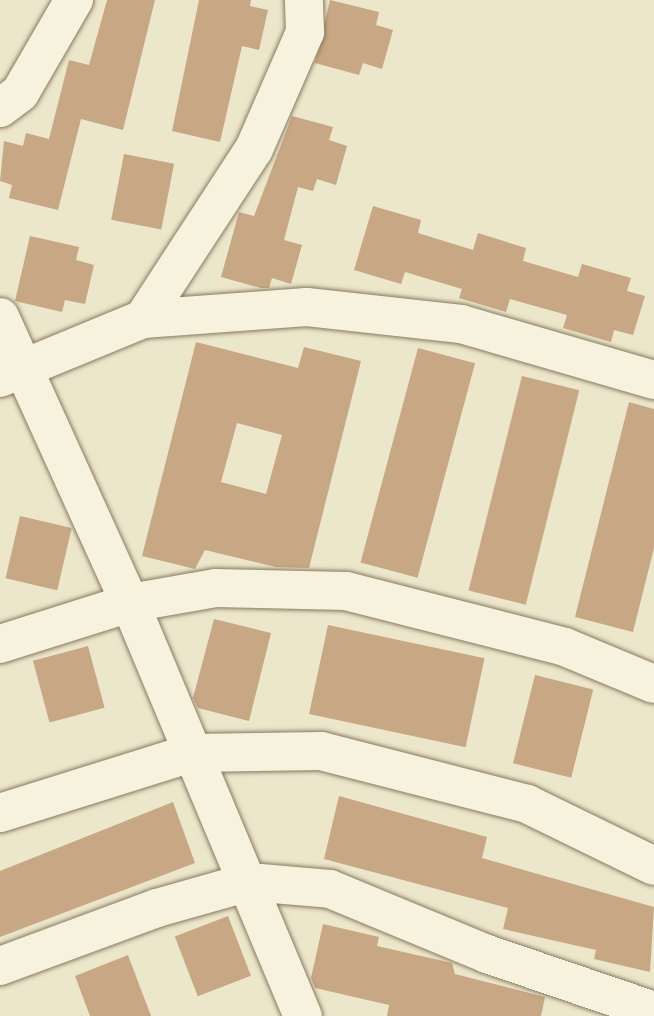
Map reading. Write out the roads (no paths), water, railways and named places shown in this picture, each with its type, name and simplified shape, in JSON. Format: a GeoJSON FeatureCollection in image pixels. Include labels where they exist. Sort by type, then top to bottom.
{"type":"FeatureCollection","features":[{"type":"Feature","properties":{"kind":"street"},"geometry":{"type":"LineString","coordinates":[[0,108],[20,93],[74,0]]}},
{"type":"Feature","properties":{"kind":"street"},"geometry":{"type":"LineString","coordinates":[[143,318],[254,149],[305,32],[304,0]]}},
{"type":"Feature","properties":{"kind":"street"},"geometry":{"type":"LineString","coordinates":[[10,373],[143,318],[307,307],[461,324],[654,380]]}},
{"type":"Feature","properties":{"kind":"street"},"geometry":{"type":"LineString","coordinates":[[0,317],[10,373],[130,603],[303,1016]]}},
{"type":"Feature","properties":{"kind":"street"},"geometry":{"type":"LineString","coordinates":[[0,644],[130,603],[216,588],[346,591],[565,647],[654,684]]}},
{"type":"Feature","properties":{"kind":"street"},"geometry":{"type":"LineString","coordinates":[[0,813],[192,753],[321,751],[413,770],[527,804],[654,866]]}},
{"type":"Feature","properties":{"kind":"street"},"geometry":{"type":"LineString","coordinates":[[0,966],[157,908],[249,882],[330,890],[487,954],[654,1011]]}}]}
